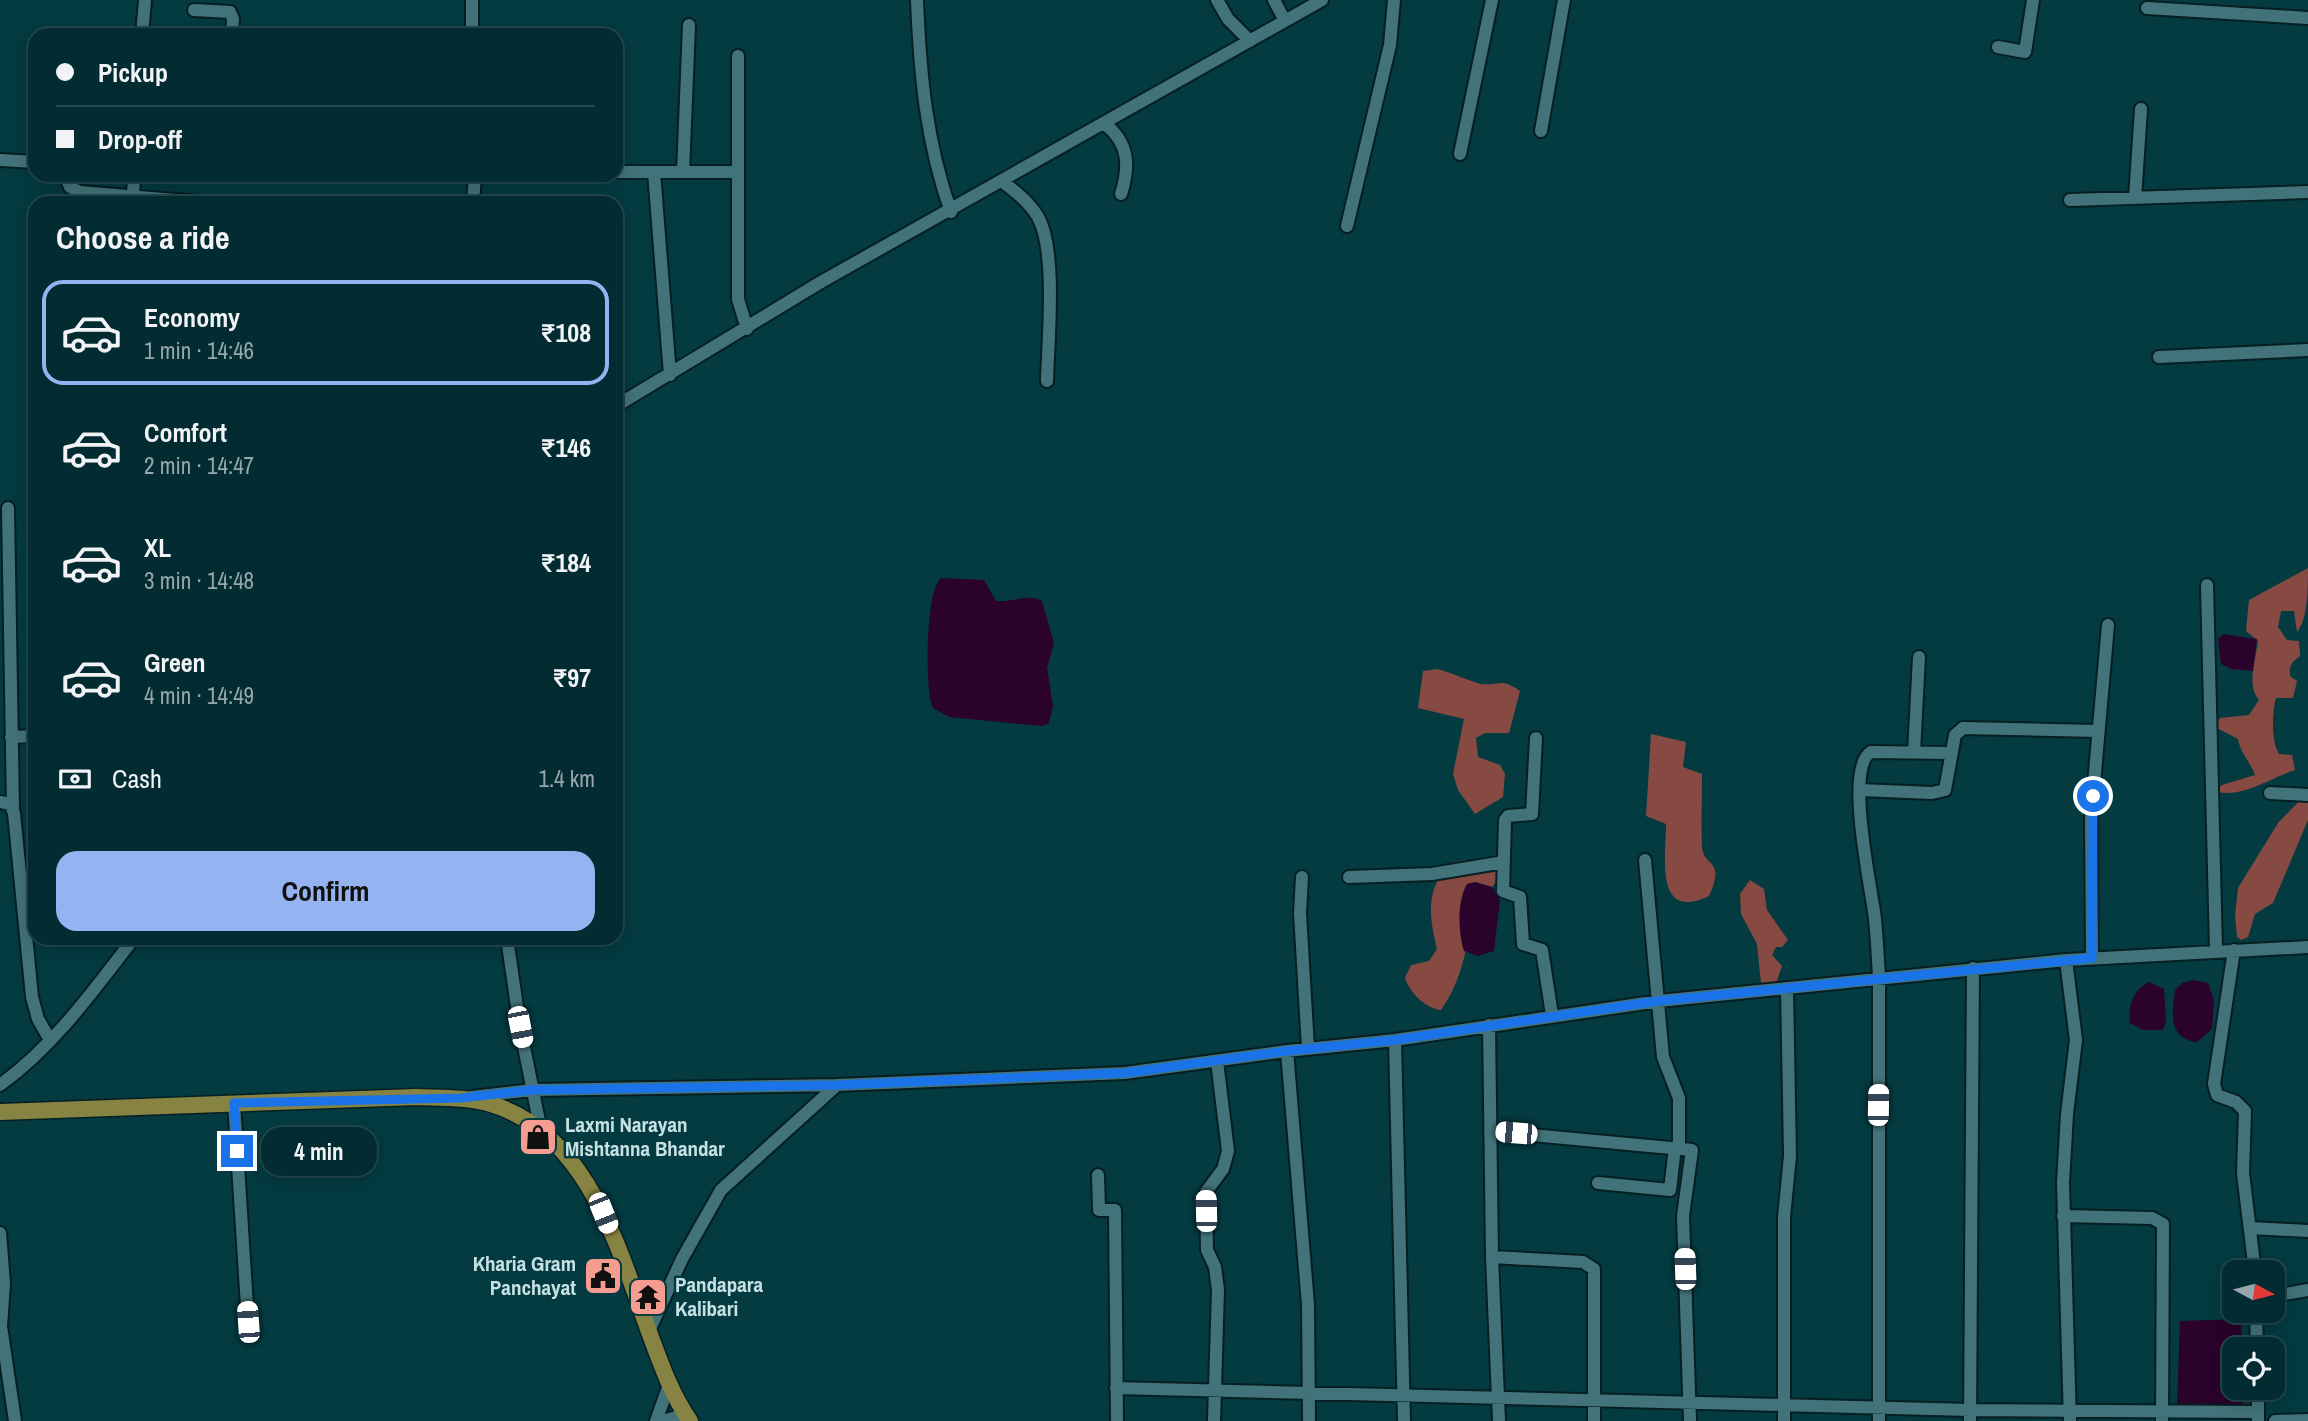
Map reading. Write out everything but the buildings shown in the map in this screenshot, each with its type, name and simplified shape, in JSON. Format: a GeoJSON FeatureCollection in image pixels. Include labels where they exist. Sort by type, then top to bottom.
{"type":"FeatureCollection","features":[{"type":"Feature","properties":{"kind":"main road"},"geometry":{"type":"LineString","coordinates":[[0,1112],[461,1098],[502,1109],[541,1131],[562,1149],[580,1173],[603,1213],[670,1382],[688,1418]]}},
{"type":"Feature","properties":{"kind":"street"},"geometry":{"type":"LineString","coordinates":[[143,28],[145,0]]}},
{"type":"Feature","properties":{"kind":"street"},"geometry":{"type":"LineString","coordinates":[[472,0],[472,28]]}},
{"type":"Feature","properties":{"kind":"street"},"geometry":{"type":"LineString","coordinates":[[917,0],[920,70],[929,141],[951,212]]}},
{"type":"Feature","properties":{"kind":"street"},"geometry":{"type":"LineString","coordinates":[[1217,0],[1228,19],[1250,41]]}},
{"type":"Feature","properties":{"kind":"street"},"geometry":{"type":"LineString","coordinates":[[1274,0],[1285,21]]}},
{"type":"Feature","properties":{"kind":"street"},"geometry":{"type":"LineString","coordinates":[[623,402],[821,282],[951,212],[1322,0]]}},
{"type":"Feature","properties":{"kind":"street"},"geometry":{"type":"LineString","coordinates":[[1347,226],[1390,44],[1394,0]]}},
{"type":"Feature","properties":{"kind":"street"},"geometry":{"type":"LineString","coordinates":[[1460,154],[1492,0]]}},
{"type":"Feature","properties":{"kind":"street"},"geometry":{"type":"LineString","coordinates":[[1541,131],[1564,0]]}},
{"type":"Feature","properties":{"kind":"street"},"geometry":{"type":"LineString","coordinates":[[1998,47],[2025,52],[2033,0]]}},
{"type":"Feature","properties":{"kind":"street"},"geometry":{"type":"LineString","coordinates":[[2147,8],[2308,18]]}},
{"type":"Feature","properties":{"kind":"street"},"geometry":{"type":"LineString","coordinates":[[194,9],[230,12],[232,28]]}},
{"type":"Feature","properties":{"kind":"street"},"geometry":{"type":"LineString","coordinates":[[683,172],[689,25]]}},
{"type":"Feature","properties":{"kind":"street"},"geometry":{"type":"LineString","coordinates":[[738,56],[738,299],[747,329]]}},
{"type":"Feature","properties":{"kind":"street"},"geometry":{"type":"LineString","coordinates":[[2135,198],[2141,109]]}},
{"type":"Feature","properties":{"kind":"street"},"geometry":{"type":"LineString","coordinates":[[1105,124],[1119,138],[1126,152],[1126,178],[1121,194]]}},
{"type":"Feature","properties":{"kind":"street"},"geometry":{"type":"LineString","coordinates":[[0,160],[28,162]]}},
{"type":"Feature","properties":{"kind":"street"},"geometry":{"type":"LineString","coordinates":[[623,172],[737,172]]}},
{"type":"Feature","properties":{"kind":"street"},"geometry":{"type":"LineString","coordinates":[[654,172],[670,374]]}},
{"type":"Feature","properties":{"kind":"street"},"geometry":{"type":"LineString","coordinates":[[68,182],[71,187],[80,192],[122,196]]}},
{"type":"Feature","properties":{"kind":"street"},"geometry":{"type":"LineString","coordinates":[[1003,182],[1026,201],[1045,234],[1048,265],[1047,377]]}},
{"type":"Feature","properties":{"kind":"street"},"geometry":{"type":"LineString","coordinates":[[2070,200],[2308,192]]}},
{"type":"Feature","properties":{"kind":"street"},"geometry":{"type":"LineString","coordinates":[[2160,356],[2308,350]]}},
{"type":"Feature","properties":{"kind":"street"},"geometry":{"type":"LineString","coordinates":[[8,508],[13,808],[32,997],[38,1019],[50,1040]]}},
{"type":"Feature","properties":{"kind":"street"},"geometry":{"type":"LineString","coordinates":[[2207,585],[2216,950]]}},
{"type":"Feature","properties":{"kind":"street"},"geometry":{"type":"LineString","coordinates":[[2092,958],[2091,818],[2108,625]]}},
{"type":"Feature","properties":{"kind":"street"},"geometry":{"type":"LineString","coordinates":[[1914,752],[1919,657]]}},
{"type":"Feature","properties":{"kind":"street"},"geometry":{"type":"LineString","coordinates":[[1860,790],[1940,793],[1948,785],[1950,753],[1955,735],[1963,728],[2098,731]]}},
{"type":"Feature","properties":{"kind":"street"},"geometry":{"type":"LineString","coordinates":[[11,737],[28,736]]}},
{"type":"Feature","properties":{"kind":"street"},"geometry":{"type":"LineString","coordinates":[[1536,738],[1532,814],[1506,818],[1503,891],[1519,894],[1523,944],[1527,948],[1540,948],[1543,954],[1552,1015]]}},
{"type":"Feature","properties":{"kind":"street"},"geometry":{"type":"LineString","coordinates":[[1879,1421],[1879,978],[1875,919],[1860,814],[1860,790],[1866,755],[1878,752],[1950,753]]}},
{"type":"Feature","properties":{"kind":"street"},"geometry":{"type":"LineString","coordinates":[[2270,793],[2308,795]]}},
{"type":"Feature","properties":{"kind":"street"},"geometry":{"type":"LineString","coordinates":[[0,802],[13,808]]}},
{"type":"Feature","properties":{"kind":"street"},"geometry":{"type":"LineString","coordinates":[[1598,1183],[1670,1190],[1677,1147],[1678,1098],[1664,1059],[1645,860]]}},
{"type":"Feature","properties":{"kind":"street"},"geometry":{"type":"LineString","coordinates":[[1349,877],[1432,874],[1504,862]]}},
{"type":"Feature","properties":{"kind":"street"},"geometry":{"type":"LineString","coordinates":[[1302,877],[1300,913],[1308,1048]]}},
{"type":"Feature","properties":{"kind":"street"},"geometry":{"type":"LineString","coordinates":[[1,1080],[50,1040],[86,1001],[129,945]]}},
{"type":"Feature","properties":{"kind":"street"},"geometry":{"type":"LineString","coordinates":[[509,945],[541,1131]]}},
{"type":"Feature","properties":{"kind":"street"},"geometry":{"type":"LineString","coordinates":[[461,1098],[532,1090],[837,1085],[1125,1073],[1308,1048],[1395,1040],[1658,1001],[2066,960],[2308,947]]}},
{"type":"Feature","properties":{"kind":"street"},"geometry":{"type":"LineString","coordinates":[[2234,950],[2214,1084],[2217,1095],[2236,1102],[2245,1111],[2243,1173],[2254,1260]]}},
{"type":"Feature","properties":{"kind":"street"},"geometry":{"type":"LineString","coordinates":[[2066,960],[2076,1040],[2067,1114],[2063,1216],[2070,1416]]}},
{"type":"Feature","properties":{"kind":"street"},"geometry":{"type":"LineString","coordinates":[[1970,1416],[1973,968]]}},
{"type":"Feature","properties":{"kind":"street"},"geometry":{"type":"LineString","coordinates":[[1784,1421],[1784,1201],[1790,1156],[1787,988]]}},
{"type":"Feature","properties":{"kind":"street"},"geometry":{"type":"LineString","coordinates":[[1489,1025],[1492,1257],[1499,1421]]}},
{"type":"Feature","properties":{"kind":"street"},"geometry":{"type":"LineString","coordinates":[[1395,1040],[1404,1421]]}},
{"type":"Feature","properties":{"kind":"street"},"geometry":{"type":"LineString","coordinates":[[1287,1051],[1308,1305],[1309,1421]]}},
{"type":"Feature","properties":{"kind":"street"},"geometry":{"type":"LineString","coordinates":[[1214,1421],[1218,1290],[1215,1267],[1207,1250],[1206,1192],[1223,1168],[1228,1152],[1217,1060]]}},
{"type":"Feature","properties":{"kind":"street"},"geometry":{"type":"LineString","coordinates":[[649,1331],[682,1259],[721,1190],[837,1085]]}},
{"type":"Feature","properties":{"kind":"street"},"geometry":{"type":"LineString","coordinates":[[234,1103],[248,1322]]}},
{"type":"Feature","properties":{"kind":"street"},"geometry":{"type":"LineString","coordinates":[[1490,1131],[1677,1147],[1693,1152],[1683,1216],[1690,1421]]}},
{"type":"Feature","properties":{"kind":"street"},"geometry":{"type":"LineString","coordinates":[[1098,1175],[1099,1210],[1115,1210],[1117,1421]]}},
{"type":"Feature","properties":{"kind":"street"},"geometry":{"type":"LineString","coordinates":[[2063,1216],[2152,1218],[2163,1224],[2162,1416]]}},
{"type":"Feature","properties":{"kind":"street"},"geometry":{"type":"LineString","coordinates":[[2250,1228],[2308,1231]]}},
{"type":"Feature","properties":{"kind":"street"},"geometry":{"type":"LineString","coordinates":[[0,1233],[4,1284],[1,1326],[15,1421]]}},
{"type":"Feature","properties":{"kind":"street"},"geometry":{"type":"LineString","coordinates":[[1492,1257],[1583,1262],[1594,1269],[1594,1421]]}},
{"type":"Feature","properties":{"kind":"street"},"geometry":{"type":"LineString","coordinates":[[2286,1294],[2308,1290]]}},
{"type":"Feature","properties":{"kind":"street"},"geometry":{"type":"LineString","coordinates":[[656,1421],[661,1399],[670,1382]]}},
{"type":"Feature","properties":{"kind":"street"},"geometry":{"type":"LineString","coordinates":[[1116,1388],[1310,1395],[1500,1396],[1879,1407],[1970,1416],[2258,1417]]}},
{"type":"Feature","properties":{"kind":"street"},"geometry":{"type":"LineString","coordinates":[[663,1421],[688,1418]]}},
{"type":"Feature","properties":{"kind":"street"},"geometry":{"type":"LineString","coordinates":[[2275,1421],[2308,1420]]}},
{"type":"Feature","properties":{"kind":"shaded area"},"geometry":{"type":"Polygon","coordinates":[[[2308,568],[2307,603],[2301,627],[2297,632],[2294,611],[2281,611],[2278,627],[2287,640],[2299,641],[2300,656],[2290,669],[2290,676],[2297,681],[2293,698],[2276,698],[2273,719],[2276,748],[2279,754],[2292,755],[2295,770],[2245,790],[2224,793],[2215,791],[2222,785],[2255,775],[2238,739],[2215,727],[2220,718],[2249,715],[2259,700],[2252,679],[2258,641],[2246,631],[2249,600],[2308,568]]]}},
{"type":"Feature","properties":{"kind":"shaded area"},"geometry":{"type":"Polygon","coordinates":[[[941,578],[984,580],[996,601],[1031,598],[1042,601],[1054,643],[1047,668],[1053,706],[1049,723],[1042,726],[949,717],[933,708],[928,682],[928,640],[932,600],[941,578]]]}},
{"type":"Feature","properties":{"kind":"shaded area"},"geometry":{"type":"Polygon","coordinates":[[[2223,634],[2257,639],[2253,671],[2231,669],[2221,664],[2218,639],[2223,634]]]}},
{"type":"Feature","properties":{"kind":"shaded area"},"geometry":{"type":"Polygon","coordinates":[[[1437,669],[1481,684],[1508,684],[1520,691],[1509,733],[1485,733],[1476,738],[1478,757],[1500,765],[1505,774],[1503,797],[1475,814],[1458,790],[1453,774],[1464,719],[1418,708],[1423,671],[1437,669]]]}},
{"type":"Feature","properties":{"kind":"shaded area"},"geometry":{"type":"Polygon","coordinates":[[[1651,734],[1686,742],[1683,767],[1702,774],[1702,847],[1706,858],[1715,869],[1715,875],[1709,896],[1691,902],[1679,900],[1671,893],[1667,882],[1666,824],[1646,816],[1651,734]]]}},
{"type":"Feature","properties":{"kind":"shaded area"},"geometry":{"type":"Polygon","coordinates":[[[2302,798],[2308,799],[2308,820],[2273,903],[2255,914],[2248,937],[2241,940],[2237,937],[2235,916],[2238,888],[2278,823],[2302,798]]]}},
{"type":"Feature","properties":{"kind":"shaded area"},"geometry":{"type":"Polygon","coordinates":[[[1465,860],[1498,866],[1497,881],[1492,887],[1475,882],[1466,949],[1457,981],[1441,1010],[1435,1009],[1419,999],[1405,978],[1411,965],[1429,961],[1437,949],[1431,914],[1436,883],[1450,863],[1465,860]]]}},
{"type":"Feature","properties":{"kind":"shaded area"},"geometry":{"type":"Polygon","coordinates":[[[1750,880],[1764,889],[1767,910],[1788,940],[1782,947],[1776,947],[1772,955],[1782,966],[1776,983],[1761,983],[1757,944],[1741,914],[1740,894],[1750,880]]]}},
{"type":"Feature","properties":{"kind":"shaded area"},"geometry":{"type":"Polygon","coordinates":[[[1475,882],[1492,887],[1500,900],[1494,951],[1478,956],[1464,951],[1460,926],[1464,891],[1467,884],[1475,882]]]}},
{"type":"Feature","properties":{"kind":"shaded area"},"geometry":{"type":"Polygon","coordinates":[[[2193,980],[2208,983],[2214,1000],[2212,1029],[2197,1042],[2181,1036],[2173,1016],[2175,990],[2182,983],[2193,980]]]}},
{"type":"Feature","properties":{"kind":"shaded area"},"geometry":{"type":"Polygon","coordinates":[[[2149,982],[2164,989],[2166,1020],[2163,1030],[2143,1030],[2130,1023],[2133,999],[2139,989],[2149,982]]]}},
{"type":"Feature","properties":{"kind":"shaded area"},"geometry":{"type":"Polygon","coordinates":[[[2222,1320],[2222,1323],[2241,1323],[2242,1337],[2222,1337],[2222,1400],[2243,1400],[2243,1410],[2177,1407],[2180,1321],[2222,1320]]]}},
{"type":"Feature","properties":{"kind":"place","name":"Laxmi Narayan Mishtanna Bhandar"},"geometry":{"type":"Point","coordinates":[538,1137]}},
{"type":"Feature","properties":{"kind":"place","name":"Kharia Gram Panchayat"},"geometry":{"type":"Point","coordinates":[603,1276]}},
{"type":"Feature","properties":{"kind":"place","name":"Pandapara Kalibari"},"geometry":{"type":"Point","coordinates":[648,1297]}},
{"type":"Feature","properties":{"kind":"route"},"geometry":{"type":"LineString","coordinates":[[237,1151],[234,1103],[461,1098],[532,1090],[837,1085],[1125,1073],[1287,1051],[1395,1040],[1658,1001],[2092,958],[2093,796]]}}]}
